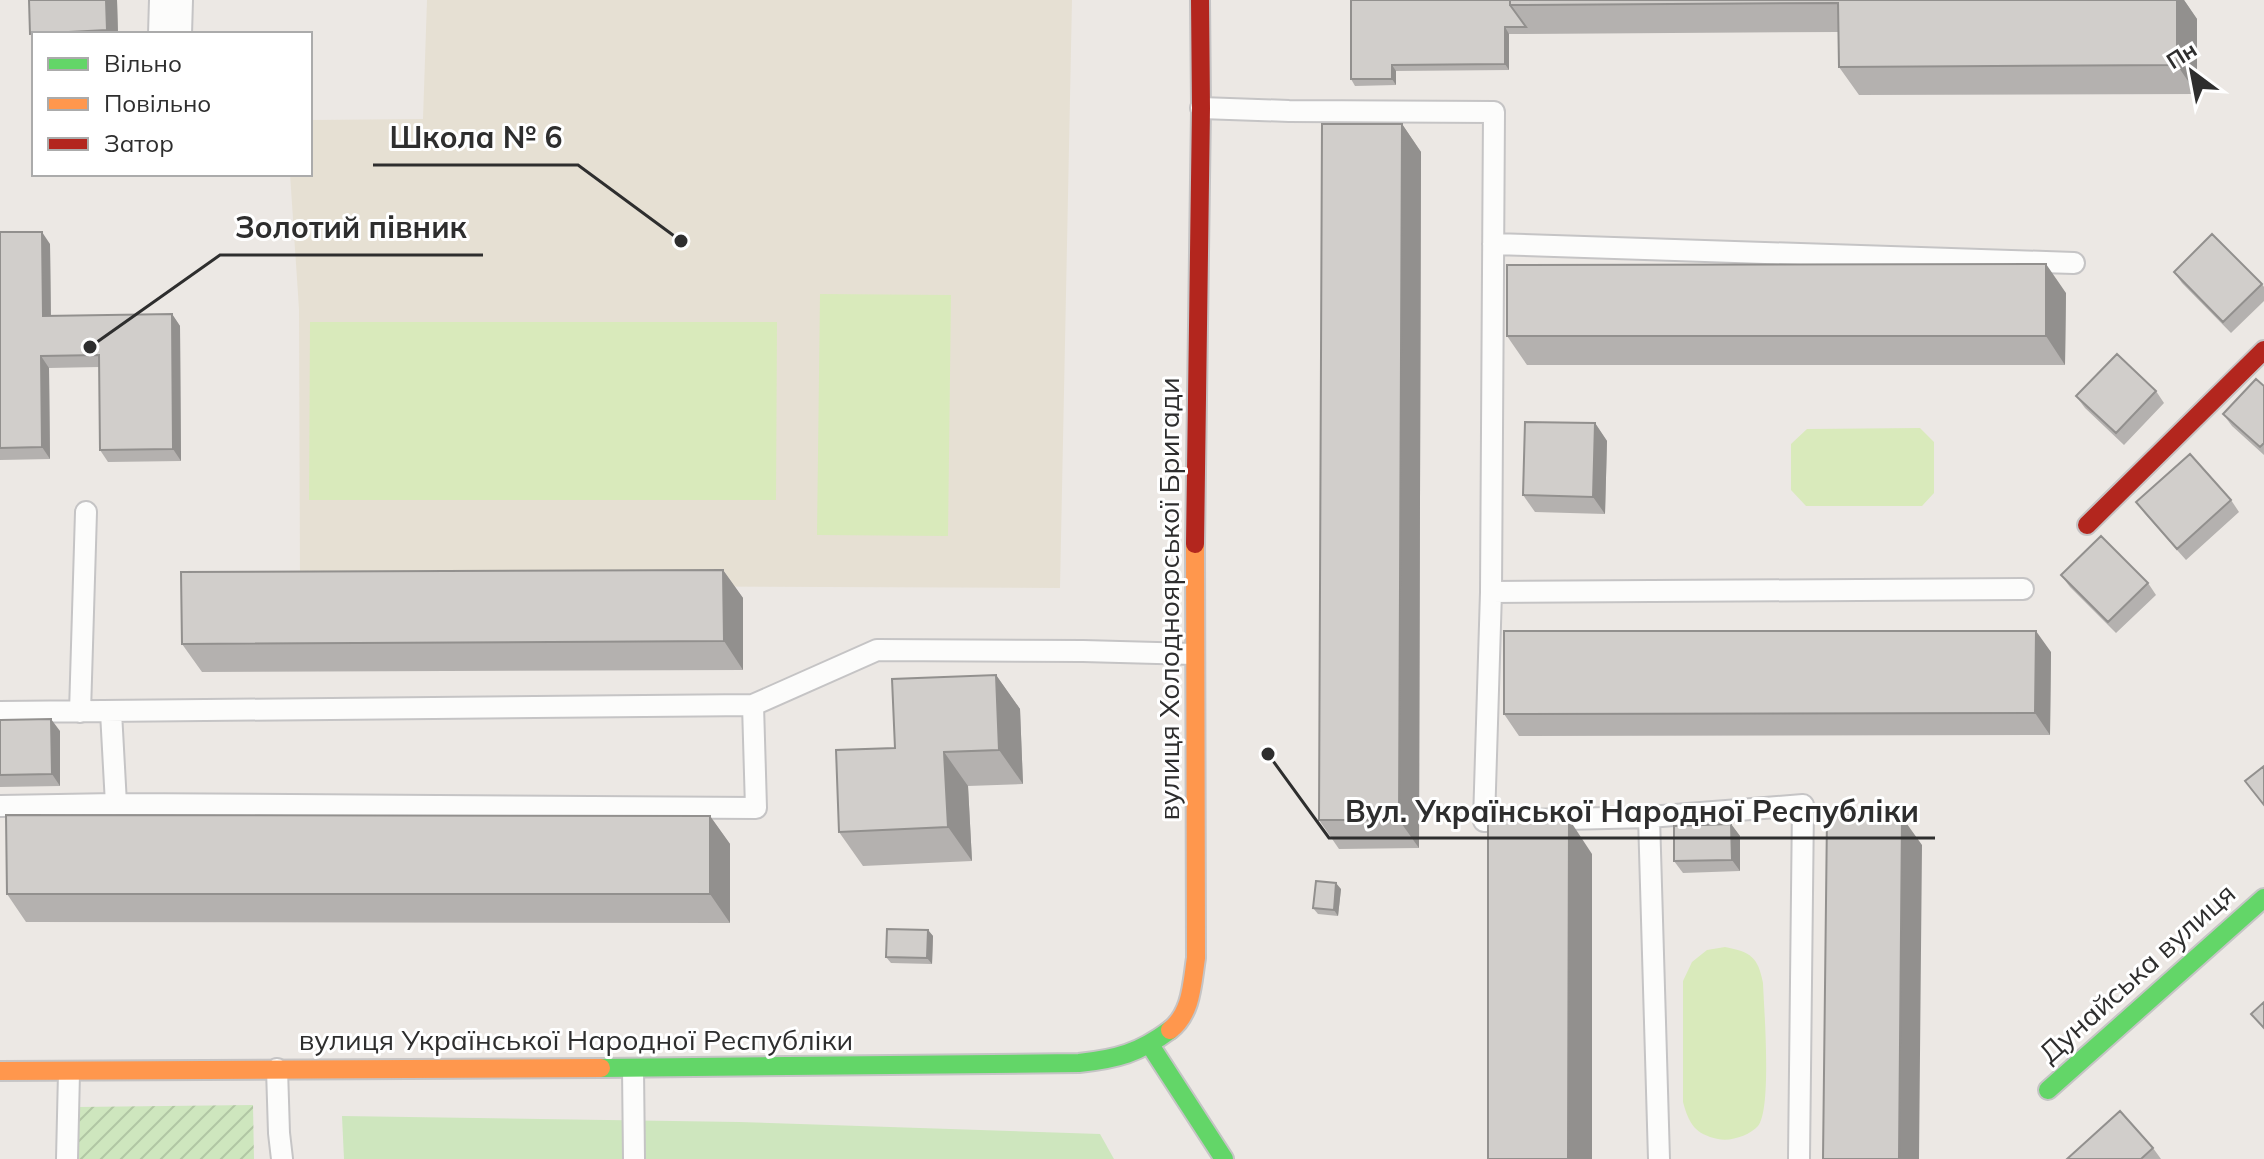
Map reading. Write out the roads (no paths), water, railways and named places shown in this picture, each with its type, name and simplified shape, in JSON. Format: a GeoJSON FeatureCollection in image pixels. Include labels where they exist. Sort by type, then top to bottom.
{"type":"FeatureCollection","features":[{"type":"Feature","properties":{"kind":"street"},"geometry":{"type":"LineString","coordinates":[[170,32],[171,0]]}},
{"type":"Feature","properties":{"kind":"street","name":"вулиця Холодноярської Бригади"},"geometry":{"type":"LineString","coordinates":[[1150,1045],[1176,1025],[1190,1000],[1196,958],[1194,654],[1200,0]]}},
{"type":"Feature","properties":{"kind":"street"},"geometry":{"type":"LineString","coordinates":[[2087,525],[2264,350]]}},
{"type":"Feature","properties":{"kind":"street","name":"Дунайська вулиця"},"geometry":{"type":"LineString","coordinates":[[2048,1090],[2264,898]]}},
{"type":"Feature","properties":{"kind":"street"},"geometry":{"type":"LineString","coordinates":[[1150,1045],[1224,1159]]}},
{"type":"Feature","properties":{"kind":"street","name":"вулиця Української Народної Республіки"},"geometry":{"type":"LineString","coordinates":[[0,1071],[633,1069],[1079,1063],[1113,1059],[1150,1045]]}},
{"type":"Feature","properties":{"kind":"lane"},"geometry":{"type":"LineString","coordinates":[[1201,108],[1494,112],[1491,592],[1484,821],[1649,817],[1803,805],[1799,1159]]}},
{"type":"Feature","properties":{"kind":"lane"},"geometry":{"type":"LineString","coordinates":[[1493,244],[2074,263]]}},
{"type":"Feature","properties":{"kind":"lane"},"geometry":{"type":"LineString","coordinates":[[80,712],[86,512]]}},
{"type":"Feature","properties":{"kind":"lane"},"geometry":{"type":"LineString","coordinates":[[1491,592],[2023,589]]}},
{"type":"Feature","properties":{"kind":"lane"},"geometry":{"type":"LineString","coordinates":[[0,712],[753,705],[877,650],[1194,654]]}},
{"type":"Feature","properties":{"kind":"lane"},"geometry":{"type":"LineString","coordinates":[[0,806],[756,808],[753,705]]}},
{"type":"Feature","properties":{"kind":"lane"},"geometry":{"type":"LineString","coordinates":[[111,712],[116,804]]}},
{"type":"Feature","properties":{"kind":"lane"},"geometry":{"type":"LineString","coordinates":[[1649,817],[1659,1159]]}},
{"type":"Feature","properties":{"kind":"lane"},"geometry":{"type":"LineString","coordinates":[[277,1069],[282,1159]]}},
{"type":"Feature","properties":{"kind":"lane"},"geometry":{"type":"LineString","coordinates":[[633,1069],[634,1159]]}},
{"type":"Feature","properties":{"kind":"lane"},"geometry":{"type":"LineString","coordinates":[[67,1159],[69,1073]]}},
{"type":"Feature","properties":{"kind":"place","name":"Школа № 6"},"geometry":{"type":"Point","coordinates":[681,241]}},
{"type":"Feature","properties":{"kind":"place","name":"Золотий півник"},"geometry":{"type":"Point","coordinates":[90,347]}},
{"type":"Feature","properties":{"kind":"place","name":"Вул. Української Народної Республіки"},"geometry":{"type":"Point","coordinates":[1268,754]}}]}
